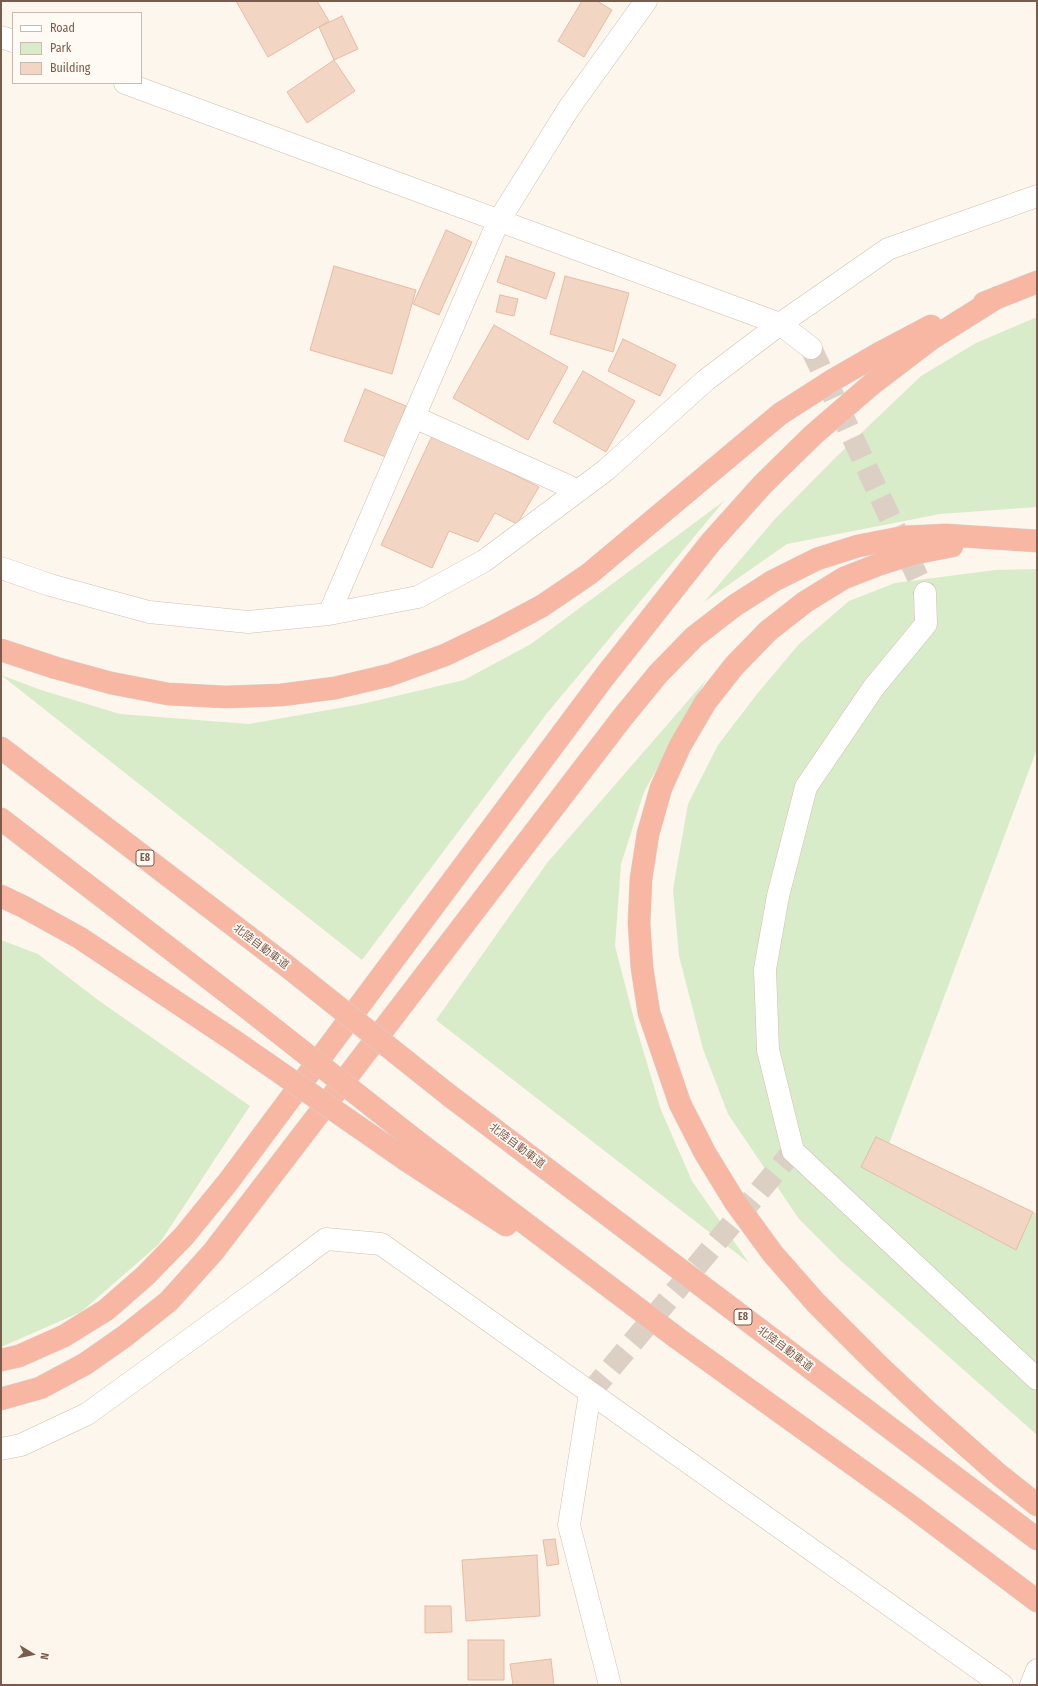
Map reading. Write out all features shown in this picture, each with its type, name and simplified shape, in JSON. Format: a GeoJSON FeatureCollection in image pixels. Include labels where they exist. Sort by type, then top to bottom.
{"type":"FeatureCollection","features":[{"type":"Feature","properties":{"kind":"highway"},"geometry":{"type":"LineString","coordinates":[[1,650],[56,668],[104,681],[168,694],[226,697],[281,695],[336,688],[390,675],[445,655],[542,606],[589,574],[780,414],[833,380],[878,354],[936,324],[1037,282]]}},
{"type":"Feature","properties":{"kind":"highway"},"geometry":{"type":"LineString","coordinates":[[1,1360],[19,1356],[64,1336],[106,1310],[145,1276],[184,1236],[228,1182],[605,676],[711,542],[763,484],[813,435],[872,384],[931,339],[998,297]]}},
{"type":"Feature","properties":{"kind":"highway"},"geometry":{"type":"LineString","coordinates":[[1,1399],[40,1388],[91,1360],[126,1336],[169,1300],[213,1252],[622,718],[658,674],[694,637],[734,606],[773,581],[817,559],[858,546],[904,537],[946,535],[1037,542]]}},
{"type":"Feature","properties":{"kind":"highway"},"geometry":{"type":"LineString","coordinates":[[1037,542],[1001,542],[953,546],[916,553],[887,562],[844,578],[804,602],[768,630],[734,666],[705,703],[680,746],[664,781],[648,834],[641,879],[639,923],[642,968],[649,1013],[663,1057],[680,1104],[705,1153],[735,1202],[773,1254],[816,1303],[928,1412],[1037,1505]]}},
{"type":"Feature","properties":{"kind":"highway","name":"北陸自動車道"},"geometry":{"type":"LineString","coordinates":[[1,748],[288,967],[450,1096],[1037,1539]]}},
{"type":"Feature","properties":{"kind":"highway"},"geometry":{"type":"LineString","coordinates":[[1,820],[255,1014],[415,1140],[677,1338],[908,1504],[1037,1601]]}},
{"type":"Feature","properties":{"kind":"highway"},"geometry":{"type":"LineString","coordinates":[[1,896],[80,938],[233,1040],[406,1160],[677,1338]]}},
{"type":"Feature","properties":{"kind":"street"},"geometry":{"type":"LineString","coordinates":[[329,614],[498,222],[569,108],[646,1]]}},
{"type":"Feature","properties":{"kind":"street"},"geometry":{"type":"LineString","coordinates":[[1,37],[12,41]]}},
{"type":"Feature","properties":{"kind":"street"},"geometry":{"type":"LineString","coordinates":[[128,84],[498,222],[780,324],[811,348]]}},
{"type":"Feature","properties":{"kind":"street"},"geometry":{"type":"LineString","coordinates":[[1,568],[50,586],[149,612],[248,622],[329,614],[418,597],[484,561],[577,490],[606,470],[706,380],[780,324],[888,249],[1037,195]]}},
{"type":"Feature","properties":{"kind":"street"},"geometry":{"type":"LineString","coordinates":[[414,416],[577,490]]}},
{"type":"Feature","properties":{"kind":"street"},"geometry":{"type":"LineString","coordinates":[[925,593],[926,624],[874,687],[806,787],[778,896],[765,969],[768,1050],[793,1151],[1037,1379]]}},
{"type":"Feature","properties":{"kind":"street"},"geometry":{"type":"LineString","coordinates":[[1,1449],[22,1445],[87,1414],[268,1284],[326,1239],[381,1244],[1002,1685]]}},
{"type":"Feature","properties":{"kind":"street"},"geometry":{"type":"LineString","coordinates":[[590,1393],[569,1525],[610,1685]]}},
{"type":"Feature","properties":{"kind":"street"},"geometry":{"type":"LineString","coordinates":[[1031,1685],[1037,1670]]}},
{"type":"Feature","properties":{"kind":"green space"},"geometry":{"type":"Polygon","coordinates":[[[1037,317],[1037,507],[940,514],[787,544],[704,602],[775,519],[835,458],[921,376],[976,343],[1037,317]]]}},
{"type":"Feature","properties":{"kind":"green space"},"geometry":{"type":"Polygon","coordinates":[[[724,501],[548,712],[362,960],[1,675],[41,690],[120,714],[249,724],[362,704],[464,680],[531,644],[724,501]]]}},
{"type":"Feature","properties":{"kind":"green space"},"geometry":{"type":"Polygon","coordinates":[[[1037,569],[1037,749],[877,1176],[1016,1250],[1033,1212],[1037,1213],[1037,1435],[841,1261],[799,1219],[728,1114],[703,1049],[679,956],[673,889],[688,804],[718,745],[757,694],[799,644],[849,601],[895,583],[995,570],[1037,569]]]}},
{"type":"Feature","properties":{"kind":"green space"},"geometry":{"type":"Polygon","coordinates":[[[706,680],[644,792],[621,864],[615,946],[635,1023],[661,1110],[692,1181],[749,1263],[436,1020],[547,863],[706,680]]]}},
{"type":"Feature","properties":{"kind":"green space"},"geometry":{"type":"Polygon","coordinates":[[[1,940],[38,954],[98,1000],[250,1106],[159,1244],[81,1312],[1,1347],[1,940]]]}},
{"type":"Feature","properties":{"kind":"building"},"geometry":{"type":"Polygon","coordinates":[[[236,1],[317,1],[329,21],[268,57],[236,1]]]}},
{"type":"Feature","properties":{"kind":"building"},"geometry":{"type":"Polygon","coordinates":[[[582,1],[597,1],[612,10],[584,57],[558,41],[582,1]]]}},
{"type":"Feature","properties":{"kind":"building"},"geometry":{"type":"Polygon","coordinates":[[[342,16],[358,49],[334,60],[319,27],[342,16]]]}},
{"type":"Feature","properties":{"kind":"building"},"geometry":{"type":"Polygon","coordinates":[[[334,60],[355,91],[307,123],[287,92],[334,60]]]}},
{"type":"Feature","properties":{"kind":"building"},"geometry":{"type":"Polygon","coordinates":[[[446,230],[472,242],[439,315],[413,304],[446,230]]]}},
{"type":"Feature","properties":{"kind":"building"},"geometry":{"type":"Polygon","coordinates":[[[506,256],[555,273],[546,299],[497,282],[506,256]]]}},
{"type":"Feature","properties":{"kind":"building"},"geometry":{"type":"Polygon","coordinates":[[[334,266],[416,290],[392,374],[310,350],[334,266]]]}},
{"type":"Feature","properties":{"kind":"building"},"geometry":{"type":"Polygon","coordinates":[[[565,276],[629,293],[613,352],[550,334],[565,276]]]}},
{"type":"Feature","properties":{"kind":"building"},"geometry":{"type":"Polygon","coordinates":[[[500,295],[518,299],[514,316],[496,312],[500,295]]]}},
{"type":"Feature","properties":{"kind":"building"},"geometry":{"type":"Polygon","coordinates":[[[494,325],[568,367],[528,440],[453,398],[494,325]]]}},
{"type":"Feature","properties":{"kind":"building"},"geometry":{"type":"Polygon","coordinates":[[[623,339],[676,365],[660,396],[608,371],[623,339]]]}},
{"type":"Feature","properties":{"kind":"building"},"geometry":{"type":"Polygon","coordinates":[[[583,371],[635,401],[606,452],[553,422],[583,371]]]}},
{"type":"Feature","properties":{"kind":"building"},"geometry":{"type":"Polygon","coordinates":[[[365,389],[406,406],[386,457],[344,441],[365,389]]]}},
{"type":"Feature","properties":{"kind":"building"},"geometry":{"type":"Polygon","coordinates":[[[433,434],[539,487],[517,524],[495,513],[478,542],[449,531],[432,568],[381,545],[433,434]]]}},
{"type":"Feature","properties":{"kind":"building"},"geometry":{"type":"Polygon","coordinates":[[[876,1137],[1033,1212],[1016,1250],[861,1167],[876,1137]]]}},
{"type":"Feature","properties":{"kind":"building"},"geometry":{"type":"Polygon","coordinates":[[[555,1539],[559,1564],[547,1566],[543,1540],[555,1539]]]}},
{"type":"Feature","properties":{"kind":"building"},"geometry":{"type":"Polygon","coordinates":[[[537,1555],[540,1616],[466,1621],[462,1560],[537,1555]]]}},
{"type":"Feature","properties":{"kind":"building"},"geometry":{"type":"Polygon","coordinates":[[[425,1606],[451,1606],[452,1632],[425,1633],[425,1606]]]}},
{"type":"Feature","properties":{"kind":"building"},"geometry":{"type":"Polygon","coordinates":[[[468,1640],[504,1640],[504,1680],[468,1680],[468,1640]]]}},
{"type":"Feature","properties":{"kind":"building"},"geometry":{"type":"Polygon","coordinates":[[[551,1659],[554,1685],[513,1685],[510,1664],[551,1659]]]}},
{"type":"Feature","properties":{"kind":"tunnel"},"geometry":{"type":"LineString","coordinates":[[811,348],[925,593]]}},
{"type":"Feature","properties":{"kind":"tunnel"},"geometry":{"type":"LineString","coordinates":[[590,1393],[793,1151]]}}]}
